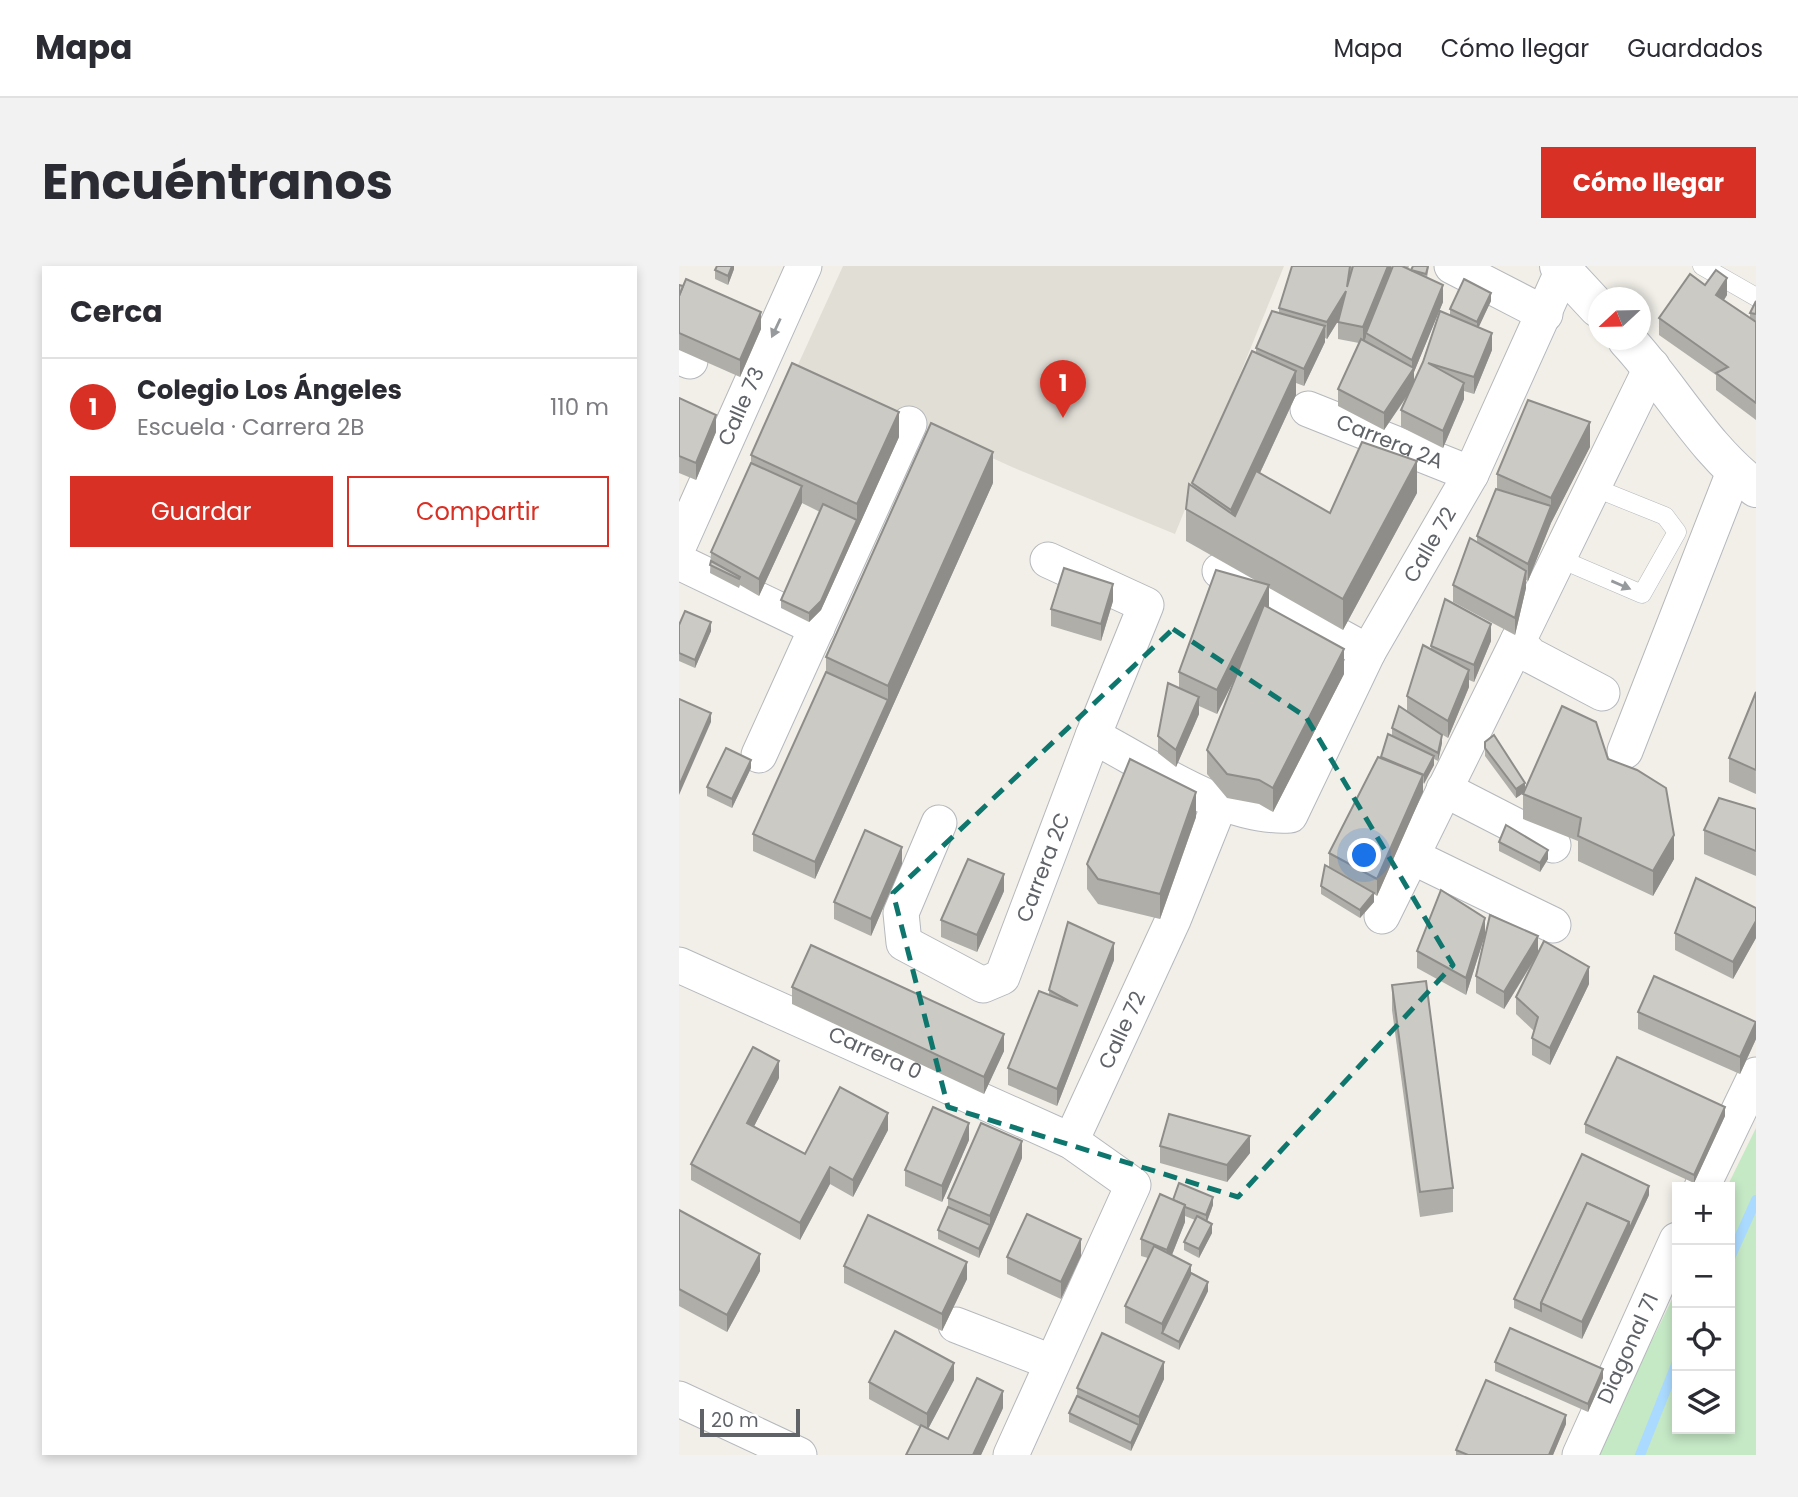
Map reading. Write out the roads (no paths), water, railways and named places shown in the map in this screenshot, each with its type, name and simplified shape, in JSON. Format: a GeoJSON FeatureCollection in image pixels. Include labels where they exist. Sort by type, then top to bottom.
{"type":"FeatureCollection","features":[{"type":"Feature","properties":{"kind":"street","name":"Calle 73"},"geometry":{"type":"LineString","coordinates":[[679,545],[804,266]]}},
{"type":"Feature","properties":{"kind":"street"},"geometry":{"type":"LineString","coordinates":[[1453,266],[1545,314]]}},
{"type":"Feature","properties":{"kind":"street"},"geometry":{"type":"LineString","coordinates":[[1561,268],[1588,298]]}},
{"type":"Feature","properties":{"kind":"street","name":"Calle 72"},"geometry":{"type":"LineString","coordinates":[[1071,1141],[1173,920],[1220,803],[1266,817],[1290,815],[1368,652],[1471,474],[1545,314],[1561,268]]}},
{"type":"Feature","properties":{"kind":"street"},"geometry":{"type":"LineString","coordinates":[[1625,751],[1745,480],[1640,353]]}},
{"type":"Feature","properties":{"kind":"street"},"geometry":{"type":"LineString","coordinates":[[1382,916],[1593,486],[1640,353]]}},
{"type":"Feature","properties":{"kind":"street","name":"Carrera 2A"},"geometry":{"type":"LineString","coordinates":[[1308,409],[1471,474]]}},
{"type":"Feature","properties":{"kind":"street"},"geometry":{"type":"LineString","coordinates":[[759,755],[909,424]]}},
{"type":"Feature","properties":{"kind":"street"},"geometry":{"type":"LineString","coordinates":[[1048,560],[1146,605],[1093,736],[1220,803]]}},
{"type":"Feature","properties":{"kind":"street"},"geometry":{"type":"LineString","coordinates":[[679,562],[817,628]]}},
{"type":"Feature","properties":{"kind":"street"},"geometry":{"type":"LineString","coordinates":[[1220,571],[1368,652]]}},
{"type":"Feature","properties":{"kind":"street"},"geometry":{"type":"LineString","coordinates":[[1518,640],[1531,655],[1602,693]]}},
{"type":"Feature","properties":{"kind":"street","name":"Carrera 2C"},"geometry":{"type":"LineString","coordinates":[[939,823],[901,913],[904,943],[983,985],[1002,977],[1093,736]]}},
{"type":"Feature","properties":{"kind":"street"},"geometry":{"type":"LineString","coordinates":[[1444,789],[1553,845]]}},
{"type":"Feature","properties":{"kind":"street"},"geometry":{"type":"LineString","coordinates":[[1412,856],[1553,925]]}},
{"type":"Feature","properties":{"kind":"street","name":"Carrera 0"},"geometry":{"type":"LineString","coordinates":[[679,965],[1071,1141],[1133,1185],[1051,1362]]}},
{"type":"Feature","properties":{"kind":"street"},"geometry":{"type":"LineString","coordinates":[[1704,1182],[1756,1075]]}},
{"type":"Feature","properties":{"kind":"street","name":"Diagonal 71"},"geometry":{"type":"LineString","coordinates":[[1580,1455],[1675,1245]]}},
{"type":"Feature","properties":{"kind":"street"},"geometry":{"type":"LineString","coordinates":[[956,1325],[1051,1362],[1011,1455]]}},
{"type":"Feature","properties":{"kind":"street"},"geometry":{"type":"LineString","coordinates":[[679,1399],[799,1455]]}},
{"type":"Feature","properties":{"kind":"lane"},"geometry":{"type":"LineString","coordinates":[[1702,266],[1756,297]]}},
{"type":"Feature","properties":{"kind":"lane"},"geometry":{"type":"LineString","coordinates":[[1558,558],[1642,594],[1677,532],[1665,516],[1593,486]]}},
{"type":"Feature","properties":{"kind":"waterway"},"geometry":{"type":"LineString","coordinates":[[1735,1247],[1756,1200]]}},
{"type":"Feature","properties":{"kind":"waterway"},"geometry":{"type":"LineString","coordinates":[[1640,1455],[1673,1371]]}},
{"type":"Feature","properties":{"kind":"place","name":"Colegio Los Ángeles"},"geometry":{"type":"Point","coordinates":[1063,418]}}]}
